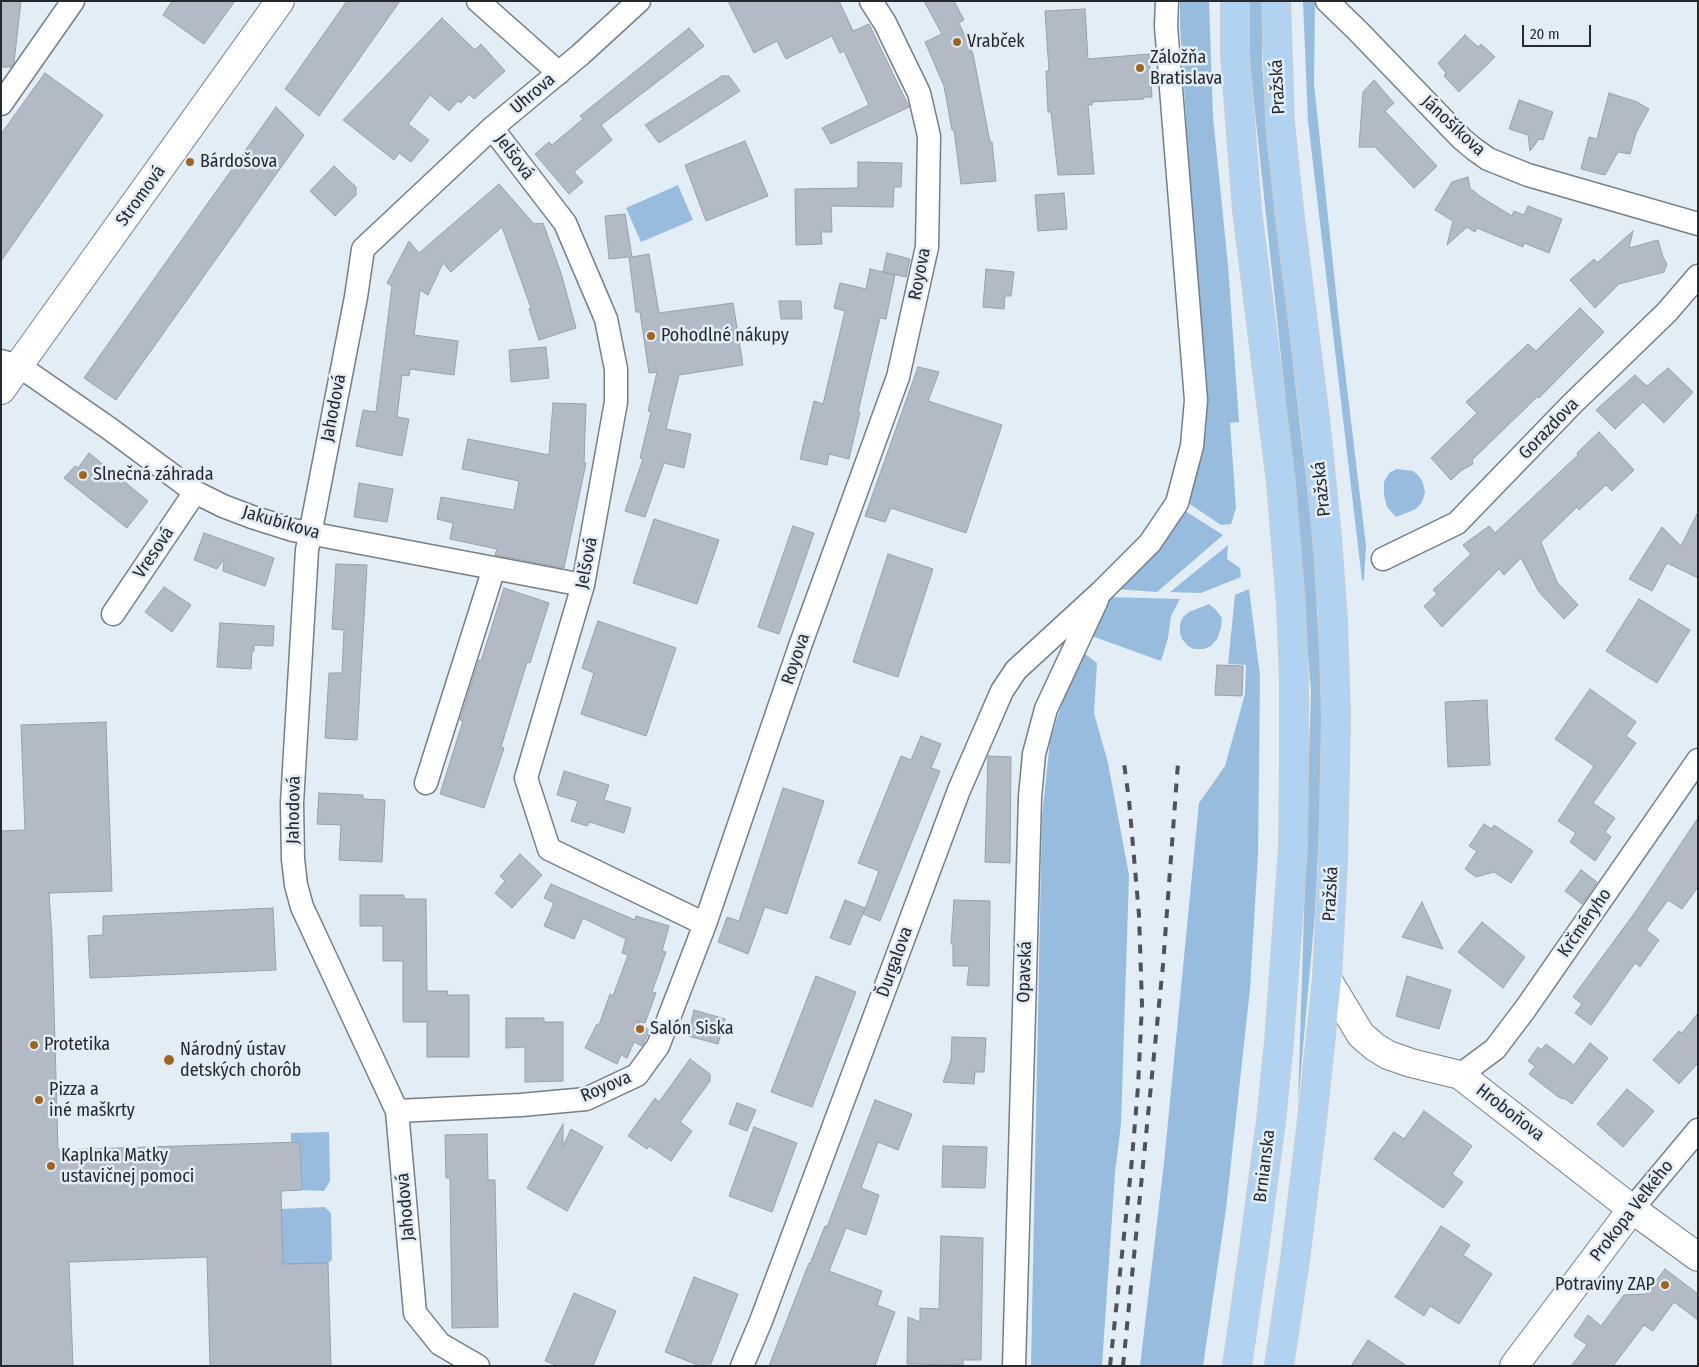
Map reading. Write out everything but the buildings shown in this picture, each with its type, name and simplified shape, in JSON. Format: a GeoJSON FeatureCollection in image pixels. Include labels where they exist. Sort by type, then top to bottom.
{"type":"FeatureCollection","features":[{"type":"Feature","properties":{"kind":"main road","name":"Brnianska"},"geometry":{"type":"LineString","coordinates":[[1235,1],[1235,55],[1246,191],[1281,482],[1291,605],[1294,680],[1293,848],[1286,965],[1271,1121],[1237,1366]]}},
{"type":"Feature","properties":{"kind":"main road","name":"Pražská"},"geometry":{"type":"LineString","coordinates":[[1276,1],[1280,123],[1317,436],[1333,620],[1336,717],[1333,860],[1327,979]]}},
{"type":"Feature","properties":{"kind":"main road"},"geometry":{"type":"LineString","coordinates":[[1279,1366],[1295,1260],[1327,979]]}},
{"type":"Feature","properties":{"kind":"street"},"geometry":{"type":"LineString","coordinates":[[1,104],[73,1]]}},
{"type":"Feature","properties":{"kind":"street","name":"Stromová"},"geometry":{"type":"LineString","coordinates":[[1,390],[10,364],[280,1]]}},
{"type":"Feature","properties":{"kind":"street"},"geometry":{"type":"LineString","coordinates":[[478,1],[558,73]]}},
{"type":"Feature","properties":{"kind":"street","name":"Uhrova"},"geometry":{"type":"LineString","coordinates":[[363,249],[492,128],[558,73],[639,1]]}},
{"type":"Feature","properties":{"kind":"street","name":"Royova"},"geometry":{"type":"LineString","coordinates":[[397,1111],[521,1105],[586,1099],[636,1075],[658,1046],[705,924],[798,651],[898,377],[927,247],[929,136],[919,93],[871,1]]}},
{"type":"Feature","properties":{"kind":"street"},"geometry":{"type":"LineString","coordinates":[[1101,592],[1150,543],[1177,503],[1190,455],[1194,426],[1196,400],[1166,26],[1167,1]]}},
{"type":"Feature","properties":{"kind":"street","name":"Jánošíkova"},"geometry":{"type":"LineString","coordinates":[[1327,1],[1462,139],[1488,159],[1514,170],[1555,183],[1698,224]]}},
{"type":"Feature","properties":{"kind":"street","name":"Jelšová"},"geometry":{"type":"LineString","coordinates":[[492,128],[565,223],[606,319],[616,369],[616,402],[583,585],[526,778],[549,849],[705,924]]}},
{"type":"Feature","properties":{"kind":"street","name":"Jahodová"},"geometry":{"type":"LineString","coordinates":[[363,249],[356,297],[309,533],[292,803],[293,859],[296,885],[302,907],[397,1111],[415,1313],[440,1344],[478,1366]]}},
{"type":"Feature","properties":{"kind":"street","name":"Gorazdova"},"geometry":{"type":"LineString","coordinates":[[1383,559],[1457,523],[1572,404],[1668,312],[1698,276]]}},
{"type":"Feature","properties":{"kind":"street","name":"Jakubíkova"},"geometry":{"type":"LineString","coordinates":[[10,364],[110,429],[195,492],[223,506],[285,528],[583,585]]}},
{"type":"Feature","properties":{"kind":"street","name":"Vresová"},"geometry":{"type":"LineString","coordinates":[[113,614],[195,492]]}},
{"type":"Feature","properties":{"kind":"street"},"geometry":{"type":"LineString","coordinates":[[426,783],[494,568]]}},
{"type":"Feature","properties":{"kind":"street","name":"Ďurgalova"},"geometry":{"type":"LineString","coordinates":[[742,1366],[764,1312],[959,790],[992,711],[1016,670],[1101,592]]}},
{"type":"Feature","properties":{"kind":"street","name":"Opavská"},"geometry":{"type":"LineString","coordinates":[[1014,1366],[1029,816],[1034,754],[1046,709],[1101,592]]}},
{"type":"Feature","properties":{"kind":"street","name":"Krčméryho"},"geometry":{"type":"LineString","coordinates":[[1460,1075],[1495,1049],[1521,1015],[1698,760]]}},
{"type":"Feature","properties":{"kind":"street","name":"Hroboňova"},"geometry":{"type":"LineString","coordinates":[[1327,979],[1361,1035],[1375,1047],[1388,1055],[1403,1060],[1460,1075],[1632,1210],[1698,1257]]}},
{"type":"Feature","properties":{"kind":"street","name":"Prokopa Veľkého"},"geometry":{"type":"LineString","coordinates":[[1514,1366],[1632,1210],[1698,1130]]}},
{"type":"Feature","properties":{"kind":"shaded area"},"geometry":{"type":"Polygon","coordinates":[[[1180,1],[1209,1],[1213,117],[1228,265],[1239,422],[1230,423],[1236,508],[1231,524],[1221,525],[1185,501],[1203,380],[1180,26],[1180,1]]]}},
{"type":"Feature","properties":{"kind":"shaded area"},"geometry":{"type":"Polygon","coordinates":[[[1250,1],[1263,1],[1262,63],[1268,143],[1313,539],[1321,680],[1322,771],[1315,913],[1298,1104],[1311,691],[1288,422],[1250,65],[1250,1]]]}},
{"type":"Feature","properties":{"kind":"shaded area"},"geometry":{"type":"Polygon","coordinates":[[[1303,1],[1315,1],[1314,84],[1339,321],[1366,546],[1364,580],[1362,580],[1308,121],[1303,1]]]}},
{"type":"Feature","properties":{"kind":"shaded area"},"geometry":{"type":"Polygon","coordinates":[[[678,185],[693,220],[641,242],[626,208],[678,185]]]}},
{"type":"Feature","properties":{"kind":"shaded area"},"geometry":{"type":"Polygon","coordinates":[[[1397,469],[1413,471],[1419,476],[1425,493],[1422,502],[1416,509],[1396,517],[1387,507],[1384,495],[1384,482],[1389,473],[1397,469]]]}},
{"type":"Feature","properties":{"kind":"shaded area"},"geometry":{"type":"Polygon","coordinates":[[[1182,509],[1223,535],[1157,592],[1116,589],[1182,509]]]}},
{"type":"Feature","properties":{"kind":"shaded area"},"geometry":{"type":"Polygon","coordinates":[[[1228,545],[1227,559],[1240,568],[1241,577],[1201,593],[1170,592],[1228,545]]]}},
{"type":"Feature","properties":{"kind":"shaded area"},"geometry":{"type":"Polygon","coordinates":[[[1249,589],[1260,676],[1258,854],[1250,989],[1226,1209],[1203,1366],[1140,1366],[1164,1163],[1199,803],[1225,766],[1245,694],[1246,665],[1228,664],[1235,595],[1249,589]]]}},
{"type":"Feature","properties":{"kind":"shaded area"},"geometry":{"type":"Polygon","coordinates":[[[1108,597],[1180,599],[1171,616],[1168,638],[1161,661],[1089,635],[1108,597]]]}},
{"type":"Feature","properties":{"kind":"shaded area"},"geometry":{"type":"Polygon","coordinates":[[[1209,604],[1222,618],[1221,628],[1217,639],[1211,646],[1204,649],[1194,649],[1188,646],[1182,639],[1180,624],[1183,617],[1189,612],[1209,604]]]}},
{"type":"Feature","properties":{"kind":"shaded area"},"geometry":{"type":"Polygon","coordinates":[[[1079,649],[1097,663],[1094,713],[1108,763],[1129,875],[1121,1124],[1115,1173],[1102,1366],[1031,1366],[1042,816],[1050,741],[1079,649]]]}},
{"type":"Feature","properties":{"kind":"shaded area"},"geometry":{"type":"Polygon","coordinates":[[[329,1132],[330,1181],[324,1191],[302,1190],[300,1142],[291,1142],[291,1133],[329,1132]]]}},
{"type":"Feature","properties":{"kind":"shaded area"},"geometry":{"type":"Polygon","coordinates":[[[325,1207],[331,1213],[332,1260],[328,1263],[261,1265],[261,1259],[283,1258],[281,1209],[325,1207]]]}},
{"type":"Feature","properties":{"kind":"railway"},"geometry":{"type":"LineString","coordinates":[[1110,1366],[1131,1170],[1142,1004],[1139,915],[1124,763]]}},
{"type":"Feature","properties":{"kind":"railway"},"geometry":{"type":"LineString","coordinates":[[1123,1366],[1163,965],[1178,763]]}},
{"type":"Feature","properties":{"kind":"place","name":"Vrabček"},"geometry":{"type":"Point","coordinates":[957,42]}},
{"type":"Feature","properties":{"kind":"place","name":"Záložňa Bratislava"},"geometry":{"type":"Point","coordinates":[1140,68]}},
{"type":"Feature","properties":{"kind":"place","name":"Bárdošova"},"geometry":{"type":"Point","coordinates":[190,162]}},
{"type":"Feature","properties":{"kind":"place","name":"Pohodlné nákupy"},"geometry":{"type":"Point","coordinates":[651,336]}},
{"type":"Feature","properties":{"kind":"place","name":"Slnečná záhrada"},"geometry":{"type":"Point","coordinates":[83,475]}},
{"type":"Feature","properties":{"kind":"place","name":"Salón Siska"},"geometry":{"type":"Point","coordinates":[640,1029]}},
{"type":"Feature","properties":{"kind":"place","name":"Protetika"},"geometry":{"type":"Point","coordinates":[34,1045]}},
{"type":"Feature","properties":{"kind":"place","name":"Národný ústav detských chorôb"},"geometry":{"type":"Point","coordinates":[169,1060]}},
{"type":"Feature","properties":{"kind":"place","name":"Pizza a iné maškrty"},"geometry":{"type":"Point","coordinates":[39,1100]}},
{"type":"Feature","properties":{"kind":"place","name":"Kaplnka Matky ustavičnej pomoci"},"geometry":{"type":"Point","coordinates":[51,1166]}},
{"type":"Feature","properties":{"kind":"place","name":"Potraviny ZAP"},"geometry":{"type":"Point","coordinates":[1665,1285]}}]}
